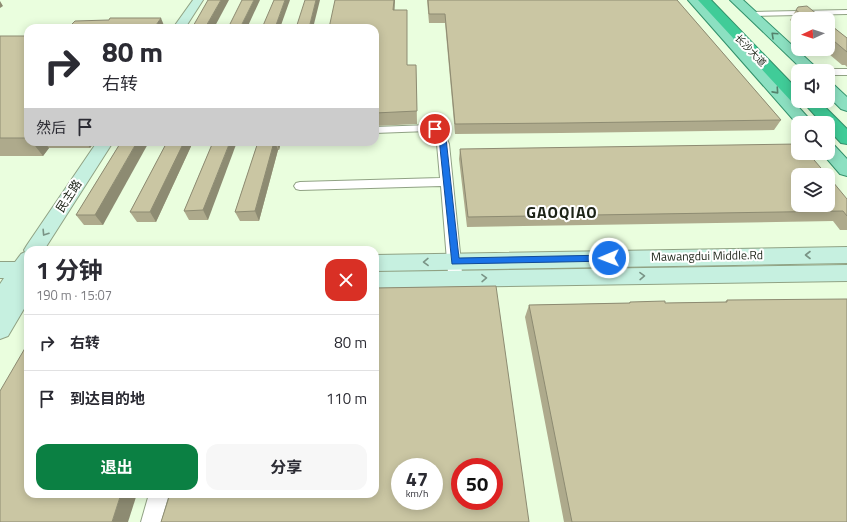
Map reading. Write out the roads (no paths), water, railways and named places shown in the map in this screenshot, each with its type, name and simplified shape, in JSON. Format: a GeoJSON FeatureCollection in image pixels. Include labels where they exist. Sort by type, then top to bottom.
{"type":"FeatureCollection","features":[{"type":"Feature","properties":{"kind":"highway","name":"长沙大道"},"geometry":{"type":"LineString","coordinates":[[704,0],[791,92]]}},
{"type":"Feature","properties":{"kind":"highway","name":"长沙大道"},"geometry":{"type":"LineString","coordinates":[[713,0],[791,81]]}},
{"type":"Feature","properties":{"kind":"highway","name":"长沙大道"},"geometry":{"type":"LineString","coordinates":[[807,108],[814,116]]}},
{"type":"Feature","properties":{"kind":"highway"},"geometry":{"type":"LineString","coordinates":[[817,108],[847,139]]}},
{"type":"Feature","properties":{"kind":"highway"},"geometry":{"type":"LineString","coordinates":[[835,138],[847,151]]}},
{"type":"Feature","properties":{"kind":"main road"},"geometry":{"type":"LineString","coordinates":[[182,24],[198,0]]}},
{"type":"Feature","properties":{"kind":"main road"},"geometry":{"type":"LineString","coordinates":[[189,24],[204,0]]}},
{"type":"Feature","properties":{"kind":"main road"},"geometry":{"type":"LineString","coordinates":[[694,0],[799,116]]}},
{"type":"Feature","properties":{"kind":"main road"},"geometry":{"type":"LineString","coordinates":[[736,0],[805,64]]}},
{"type":"Feature","properties":{"kind":"main road"},"geometry":{"type":"LineString","coordinates":[[835,94],[847,106]]}},
{"type":"Feature","properties":{"kind":"main road","name":"民主路"},"geometry":{"type":"LineString","coordinates":[[37,246],[102,146]]}},
{"type":"Feature","properties":{"kind":"main road","name":"民主路"},"geometry":{"type":"LineString","coordinates":[[51,246],[114,146]]}},
{"type":"Feature","properties":{"kind":"main road"},"geometry":{"type":"LineString","coordinates":[[835,157],[847,170]]}},
{"type":"Feature","properties":{"kind":"main road","name":"Mawangdui Middle.Rd"},"geometry":{"type":"LineString","coordinates":[[379,280],[455,270],[847,255]]}},
{"type":"Feature","properties":{"kind":"main road","name":"Mawangdui Middle.Rd"},"geometry":{"type":"LineString","coordinates":[[379,263],[455,270],[847,273]]}},
{"type":"Feature","properties":{"kind":"main road"},"geometry":{"type":"LineString","coordinates":[[0,329],[17,281]]}},
{"type":"Feature","properties":{"kind":"street"},"geometry":{"type":"LineString","coordinates":[[751,14],[847,12]]}},
{"type":"Feature","properties":{"kind":"street"},"geometry":{"type":"LineString","coordinates":[[835,72],[847,72]]}},
{"type":"Feature","properties":{"kind":"street"},"geometry":{"type":"LineString","coordinates":[[379,130],[430,128],[439,132],[442,138],[455,270]]}},
{"type":"Feature","properties":{"kind":"street"},"geometry":{"type":"LineString","coordinates":[[300,186],[447,182]]}},
{"type":"Feature","properties":{"kind":"street"},"geometry":{"type":"LineString","coordinates":[[151,522],[158,498]]}},
{"type":"Feature","properties":{"kind":"district","name":"GAOQIAO"},"geometry":{"type":"Point","coordinates":[562,212]}}]}
